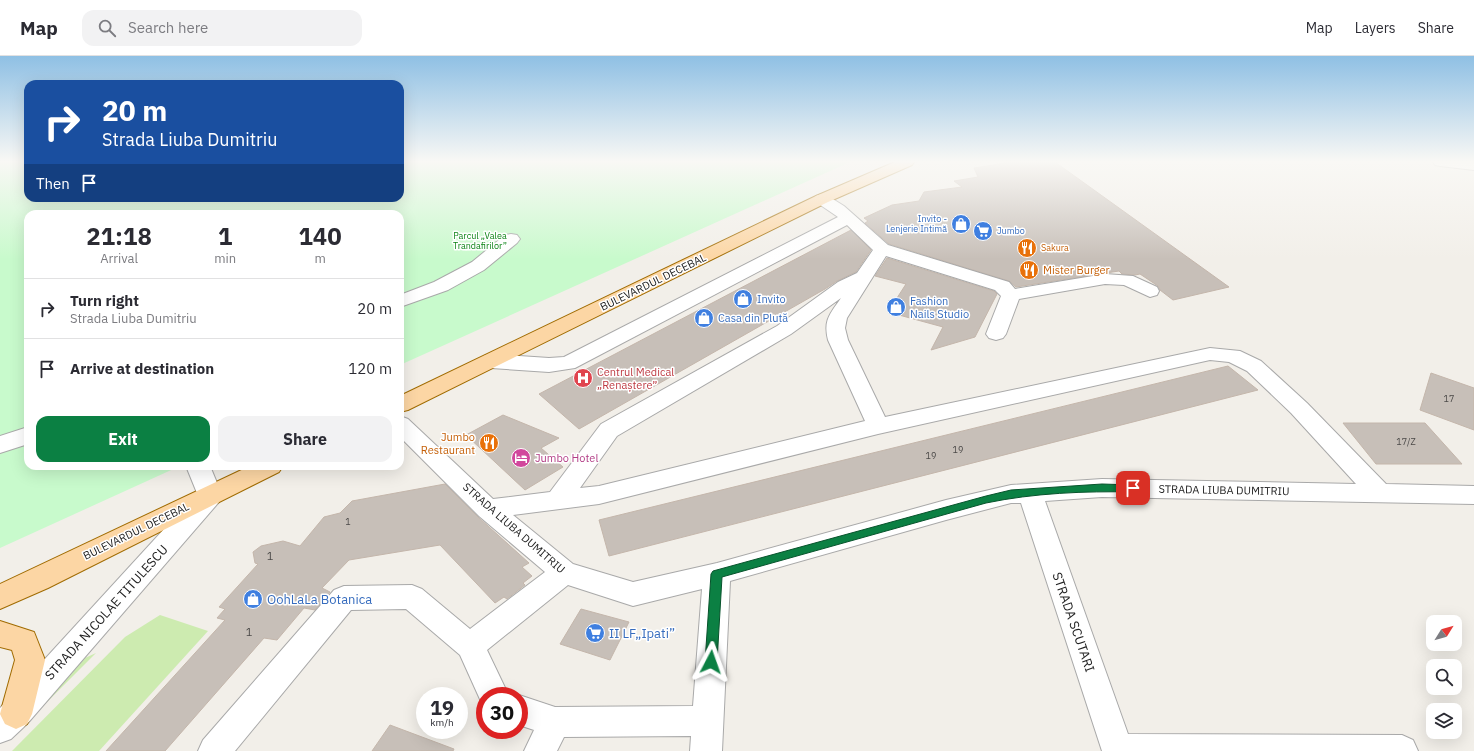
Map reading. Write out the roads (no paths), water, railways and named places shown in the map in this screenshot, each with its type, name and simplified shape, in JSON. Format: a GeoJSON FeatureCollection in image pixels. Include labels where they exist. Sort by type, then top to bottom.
{"type":"FeatureCollection","features":[{"type":"Feature","properties":{"kind":"main road","name":"BULEVARDUL DECEBAL"},"geometry":{"type":"LineString","coordinates":[[404,403],[832,194]]}},
{"type":"Feature","properties":{"kind":"main road","name":"BULEVARDUL DECEBAL"},"geometry":{"type":"LineString","coordinates":[[0,596],[38,580],[263,470]]}},
{"type":"Feature","properties":{"kind":"main road"},"geometry":{"type":"LineString","coordinates":[[0,634],[24,641],[30,660],[8,721]]}},
{"type":"Feature","properties":{"kind":"street"},"geometry":{"type":"LineString","coordinates":[[822,199],[848,218],[882,249],[1002,286],[1011,295]]}},
{"type":"Feature","properties":{"kind":"street"},"geometry":{"type":"LineString","coordinates":[[491,361],[549,365],[568,364],[848,218]]}},
{"type":"Feature","properties":{"kind":"street"},"geometry":{"type":"LineString","coordinates":[[404,300],[441,286],[478,266],[511,239]]}},
{"type":"Feature","properties":{"kind":"street"},"geometry":{"type":"LineString","coordinates":[[878,426],[838,340],[835,328],[837,318],[882,249]]}},
{"type":"Feature","properties":{"kind":"street"},"geometry":{"type":"LineString","coordinates":[[558,500],[609,430],[784,330],[844,286],[863,278]]}},
{"type":"Feature","properties":{"kind":"street"},"geometry":{"type":"LineString","coordinates":[[1011,295],[1104,279],[1128,280],[1150,291]]}},
{"type":"Feature","properties":{"kind":"street"},"geometry":{"type":"LineString","coordinates":[[996,334],[1011,295]]}},
{"type":"Feature","properties":{"kind":"street"},"geometry":{"type":"LineString","coordinates":[[488,509],[599,494],[878,426],[1210,354],[1233,356],[1254,366],[1299,408],[1380,493]]}},
{"type":"Feature","properties":{"kind":"street","name":"STRADA LIUBA DUMITRIU"},"geometry":{"type":"LineString","coordinates":[[404,428],[488,509],[564,573],[633,594],[717,574],[946,510],[1011,494],[1102,488],[1474,495]]}},
{"type":"Feature","properties":{"kind":"street"},"geometry":{"type":"LineString","coordinates":[[0,445],[24,436]]}},
{"type":"Feature","properties":{"kind":"street"},"geometry":{"type":"LineString","coordinates":[[200,470],[210,495]]}},
{"type":"Feature","properties":{"kind":"street","name":"STRADA SCUTARI"},"geometry":{"type":"LineString","coordinates":[[1030,493],[1118,750]]}},
{"type":"Feature","properties":{"kind":"street","name":"STRADA NICOLAE TITULESCU"},"geometry":{"type":"LineString","coordinates":[[8,721],[210,495]]}},
{"type":"Feature","properties":{"kind":"street"},"geometry":{"type":"LineString","coordinates":[[470,646],[564,573]]}},
{"type":"Feature","properties":{"kind":"street"},"geometry":{"type":"LineString","coordinates":[[706,751],[717,574]]}},
{"type":"Feature","properties":{"kind":"street"},"geometry":{"type":"LineString","coordinates":[[214,751],[344,598],[412,597],[470,646],[490,687]]}},
{"type":"Feature","properties":{"kind":"street"},"geometry":{"type":"LineString","coordinates":[[528,713],[555,722],[707,721]]}},
{"type":"Feature","properties":{"kind":"street"},"geometry":{"type":"LineString","coordinates":[[540,751],[555,722]]}},
{"type":"Feature","properties":{"kind":"street"},"geometry":{"type":"LineString","coordinates":[[1118,750],[1402,751]]}},
{"type":"Feature","properties":{"kind":"place","name":"Invito - Lenjerie Intimă"},"geometry":{"type":"Point","coordinates":[961,224]}},
{"type":"Feature","properties":{"kind":"place","name":"Jumbo"},"geometry":{"type":"Point","coordinates":[983,231]}},
{"type":"Feature","properties":{"kind":"place","name":"Sakura"},"geometry":{"type":"Point","coordinates":[1027,248]}},
{"type":"Feature","properties":{"kind":"place","name":"Mister Burger"},"geometry":{"type":"Point","coordinates":[1029,270]}},
{"type":"Feature","properties":{"kind":"place","name":"Invito"},"geometry":{"type":"Point","coordinates":[743,299]}},
{"type":"Feature","properties":{"kind":"place","name":"Fashion Nails Studio"},"geometry":{"type":"Point","coordinates":[896,307]}},
{"type":"Feature","properties":{"kind":"place","name":"Casa din Plută"},"geometry":{"type":"Point","coordinates":[704,318]}},
{"type":"Feature","properties":{"kind":"place","name":"Centrul Medical „Renaștere”"},"geometry":{"type":"Point","coordinates":[583,378]}},
{"type":"Feature","properties":{"kind":"place","name":"Jumbo Restaurant"},"geometry":{"type":"Point","coordinates":[489,443]}},
{"type":"Feature","properties":{"kind":"place","name":"Jumbo Hotel"},"geometry":{"type":"Point","coordinates":[521,458]}},
{"type":"Feature","properties":{"kind":"place","name":"OohLaLa Botanica"},"geometry":{"type":"Point","coordinates":[253,599]}},
{"type":"Feature","properties":{"kind":"place","name":"II LF„Ipati”"},"geometry":{"type":"Point","coordinates":[595,633]}},
{"type":"Feature","properties":{"kind":"park label","name":"Parcul „Valea Trandafirilor”"},"geometry":{"type":"Point","coordinates":[480,242]}}]}
